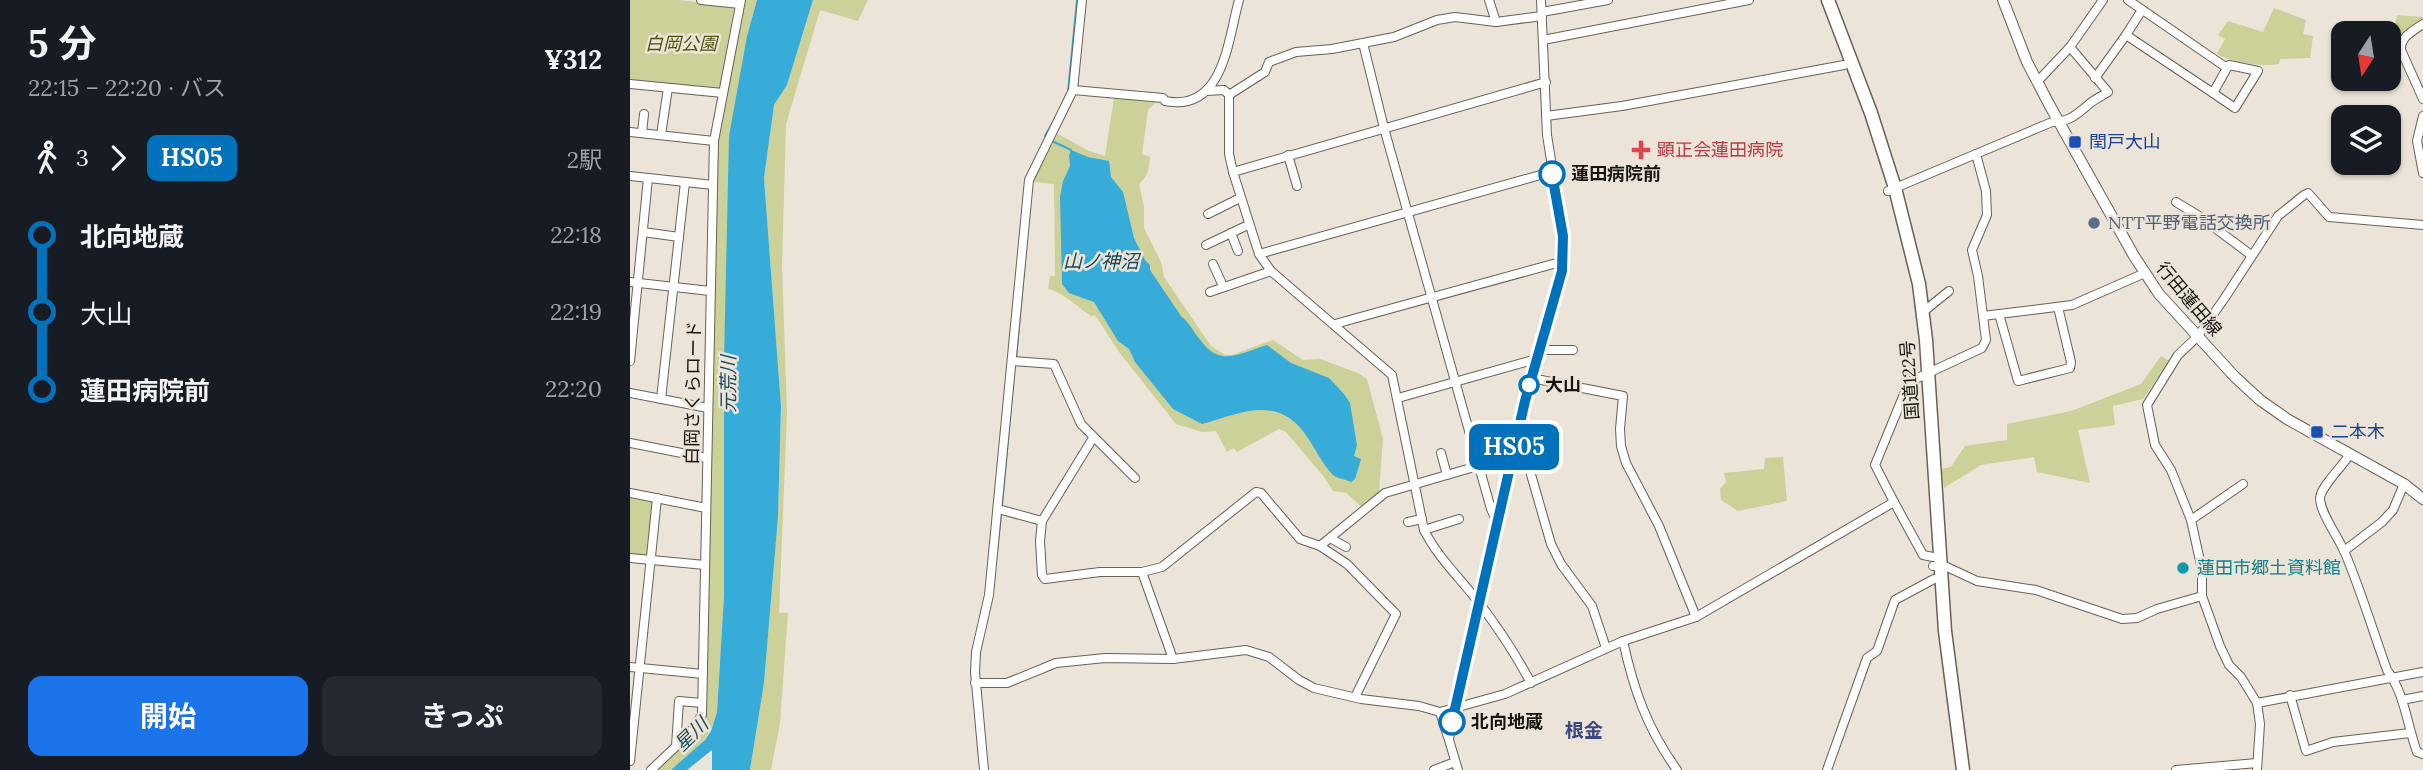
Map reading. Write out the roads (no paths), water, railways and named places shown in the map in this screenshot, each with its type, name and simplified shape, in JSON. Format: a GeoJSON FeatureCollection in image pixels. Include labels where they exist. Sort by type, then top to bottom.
{"type":"FeatureCollection","features":[{"type":"Feature","properties":{"kind":"highway","name":"国道122号"},"geometry":{"type":"LineString","coordinates":[[1821,0],[1911,248],[1923,312],[1924,375],[1944,688],[1956,770]]}},
{"type":"Feature","properties":{"kind":"highway","name":"国道122号"},"geometry":{"type":"LineString","coordinates":[[1828,0],[1871,113],[1891,189],[1924,375]]}},
{"type":"Feature","properties":{"kind":"highway","name":"国道122号"},"geometry":{"type":"LineString","coordinates":[[1936,569],[1963,770]]}},
{"type":"Feature","properties":{"kind":"main road","name":"行田蓮田線"},"geometry":{"type":"LineString","coordinates":[[2003,0],[2037,82],[2145,273],[2160,294],[2241,383],[2260,400],[2287,419],[2404,484],[2423,499]]}},
{"type":"Feature","properties":{"kind":"street"},"geometry":{"type":"LineString","coordinates":[[701,0],[740,2]]}},
{"type":"Feature","properties":{"kind":"street"},"geometry":{"type":"LineString","coordinates":[[984,770],[975,683],[976,652],[989,596],[1029,180],[1073,90],[1082,0]]}},
{"type":"Feature","properties":{"kind":"street"},"geometry":{"type":"LineString","coordinates":[[1206,91],[1225,58],[1239,0]]}},
{"type":"Feature","properties":{"kind":"street"},"geometry":{"type":"LineString","coordinates":[[1489,0],[1496,22]]}},
{"type":"Feature","properties":{"kind":"street"},"geometry":{"type":"LineString","coordinates":[[1449,740],[1519,424],[1564,261],[1563,236],[1551,173],[1541,0]]}},
{"type":"Feature","properties":{"kind":"street"},"geometry":{"type":"LineString","coordinates":[[1229,95],[1265,72],[1269,62],[1296,51],[1332,49],[1394,37],[1437,20],[1455,17],[1496,22],[1608,0]]}},
{"type":"Feature","properties":{"kind":"street"},"geometry":{"type":"LineString","coordinates":[[1543,40],[1749,0]]}},
{"type":"Feature","properties":{"kind":"street"},"geometry":{"type":"LineString","coordinates":[[2037,82],[2070,47],[2103,0]]}},
{"type":"Feature","properties":{"kind":"street"},"geometry":{"type":"LineString","coordinates":[[2128,0],[2227,68]]}},
{"type":"Feature","properties":{"kind":"street","name":"白岡さくらロード"},"geometry":{"type":"LineString","coordinates":[[651,770],[689,734],[702,715],[714,141],[740,2]]}},
{"type":"Feature","properties":{"kind":"street"},"geometry":{"type":"LineString","coordinates":[[2095,78],[2142,10]]}},
{"type":"Feature","properties":{"kind":"street"},"geometry":{"type":"LineString","coordinates":[[2423,23],[2402,39],[2400,51],[2423,99]]}},
{"type":"Feature","properties":{"kind":"street"},"geometry":{"type":"LineString","coordinates":[[2126,35],[2235,108],[2258,71],[2229,65],[2213,93]]}},
{"type":"Feature","properties":{"kind":"street"},"geometry":{"type":"LineString","coordinates":[[1363,43],[1384,128],[1497,522]]}},
{"type":"Feature","properties":{"kind":"street"},"geometry":{"type":"LineString","coordinates":[[1891,189],[2052,122],[2059,122],[2084,110],[2087,105],[2108,92],[2070,47]]}},
{"type":"Feature","properties":{"kind":"street"},"geometry":{"type":"LineString","coordinates":[[1546,116],[1622,106],[1844,65]]}},
{"type":"Feature","properties":{"kind":"street"},"geometry":{"type":"LineString","coordinates":[[1233,172],[1546,82]]}},
{"type":"Feature","properties":{"kind":"street"},"geometry":{"type":"LineString","coordinates":[[630,84],[723,93]]}},
{"type":"Feature","properties":{"kind":"street"},"geometry":{"type":"LineString","coordinates":[[661,135],[667,88]]}},
{"type":"Feature","properties":{"kind":"street"},"geometry":{"type":"LineString","coordinates":[[1073,90],[1163,98],[1165,102],[1179,104],[1206,91],[1224,90],[1229,95],[1229,154],[1248,225],[1259,254],[1271,271],[1392,375],[1424,530],[1433,547],[1514,650],[1531,683]]}},
{"type":"Feature","properties":{"kind":"street"},"geometry":{"type":"LineString","coordinates":[[642,133],[644,114]]}},
{"type":"Feature","properties":{"kind":"street"},"geometry":{"type":"LineString","coordinates":[[2423,116],[2420,142],[2423,173]]}},
{"type":"Feature","properties":{"kind":"street"},"geometry":{"type":"LineString","coordinates":[[630,132],[714,141]]}},
{"type":"Feature","properties":{"kind":"street"},"geometry":{"type":"LineString","coordinates":[[1976,154],[1986,191],[1987,215],[1972,250],[1986,340],[1982,348],[1909,382],[1875,465],[1923,555],[1936,569],[1977,581],[2036,590],[2122,619],[2137,618],[2157,609],[2202,596]]}},
{"type":"Feature","properties":{"kind":"street"},"geometry":{"type":"LineString","coordinates":[[1288,155],[1297,186]]}},
{"type":"Feature","properties":{"kind":"street"},"geometry":{"type":"LineString","coordinates":[[1259,254],[1551,173]]}},
{"type":"Feature","properties":{"kind":"street"},"geometry":{"type":"LineString","coordinates":[[630,176],[713,184]]}},
{"type":"Feature","properties":{"kind":"street"},"geometry":{"type":"LineString","coordinates":[[630,360],[634,283],[643,232],[648,177]]}},
{"type":"Feature","properties":{"kind":"street"},"geometry":{"type":"LineString","coordinates":[[661,399],[685,182]]}},
{"type":"Feature","properties":{"kind":"street"},"geometry":{"type":"LineString","coordinates":[[2176,770],[2257,766],[2260,724],[2257,703],[2241,677],[2229,665],[2202,596],[2202,570],[2192,520],[2171,470],[2155,445],[2147,404],[2178,355],[2198,336],[2278,216],[2308,193],[2329,217],[2423,225]]}},
{"type":"Feature","properties":{"kind":"street"},"geometry":{"type":"LineString","coordinates":[[1208,214],[1240,198]]}},
{"type":"Feature","properties":{"kind":"street"},"geometry":{"type":"LineString","coordinates":[[2176,202],[2251,255]]}},
{"type":"Feature","properties":{"kind":"street"},"geometry":{"type":"LineString","coordinates":[[1206,246],[1248,225]]}},
{"type":"Feature","properties":{"kind":"street"},"geometry":{"type":"LineString","coordinates":[[643,232],[679,237]]}},
{"type":"Feature","properties":{"kind":"street"},"geometry":{"type":"LineString","coordinates":[[1231,233],[1238,251]]}},
{"type":"Feature","properties":{"kind":"street"},"geometry":{"type":"LineString","coordinates":[[1335,324],[1564,261]]}},
{"type":"Feature","properties":{"kind":"street"},"geometry":{"type":"LineString","coordinates":[[1213,264],[1223,286]]}},
{"type":"Feature","properties":{"kind":"street"},"geometry":{"type":"LineString","coordinates":[[1210,292],[1271,271]]}},
{"type":"Feature","properties":{"kind":"street"},"geometry":{"type":"LineString","coordinates":[[1983,316],[2072,305],[2145,273]]}},
{"type":"Feature","properties":{"kind":"street"},"geometry":{"type":"LineString","coordinates":[[634,283],[710,291]]}},
{"type":"Feature","properties":{"kind":"street"},"geometry":{"type":"LineString","coordinates":[[1923,312],[1949,290]]}},
{"type":"Feature","properties":{"kind":"street"},"geometry":{"type":"LineString","coordinates":[[1999,314],[2018,381],[2070,368],[2071,362],[2058,307]]}},
{"type":"Feature","properties":{"kind":"street"},"geometry":{"type":"LineString","coordinates":[[1538,349],[1573,350]]}},
{"type":"Feature","properties":{"kind":"street"},"geometry":{"type":"LineString","coordinates":[[1398,398],[1536,359]]}},
{"type":"Feature","properties":{"kind":"street"},"geometry":{"type":"LineString","coordinates":[[1012,361],[1054,364],[1081,424],[1135,478]]}},
{"type":"Feature","properties":{"kind":"street"},"geometry":{"type":"LineString","coordinates":[[1531,378],[1623,396],[1620,429],[1626,463],[1659,526],[1696,617]]}},
{"type":"Feature","properties":{"kind":"street"},"geometry":{"type":"LineString","coordinates":[[630,393],[708,408]]}},
{"type":"Feature","properties":{"kind":"street"},"geometry":{"type":"LineString","coordinates":[[1073,407],[1080,401]]}},
{"type":"Feature","properties":{"kind":"street"},"geometry":{"type":"LineString","coordinates":[[1519,424],[1523,429],[1530,471],[1551,544],[1561,564],[1592,606],[1606,648]]}},
{"type":"Feature","properties":{"kind":"street"},"geometry":{"type":"LineString","coordinates":[[1093,438],[1042,521],[1040,541],[1042,575],[1045,579],[1100,572],[1142,572],[1162,567],[1256,492],[1261,493],[1300,539],[1320,546],[1347,564],[1396,614],[1356,697]]}},
{"type":"Feature","properties":{"kind":"street"},"geometry":{"type":"LineString","coordinates":[[630,443],[707,458]]}},
{"type":"Feature","properties":{"kind":"street"},"geometry":{"type":"LineString","coordinates":[[1441,453],[1447,475]]}},
{"type":"Feature","properties":{"kind":"street"},"geometry":{"type":"LineString","coordinates":[[2350,454],[2342,468],[2325,485],[2320,499],[2344,551],[2387,670],[2402,700],[2417,752],[2423,754]]}},
{"type":"Feature","properties":{"kind":"street"},"geometry":{"type":"LineString","coordinates":[[1320,546],[1385,493],[1512,456]]}},
{"type":"Feature","properties":{"kind":"street"},"geometry":{"type":"LineString","coordinates":[[2344,551],[2393,510],[2404,484]]}},
{"type":"Feature","properties":{"kind":"street"},"geometry":{"type":"LineString","coordinates":[[2192,520],[2243,485]]}},
{"type":"Feature","properties":{"kind":"street"},"geometry":{"type":"LineString","coordinates":[[630,493],[706,508]]}},
{"type":"Feature","properties":{"kind":"street"},"geometry":{"type":"LineString","coordinates":[[630,761],[635,667],[657,498]]}},
{"type":"Feature","properties":{"kind":"street"},"geometry":{"type":"LineString","coordinates":[[975,683],[1007,683],[1056,663],[1105,658],[1173,659],[1246,649],[1269,657],[1314,688],[1440,712],[1505,694],[1623,641],[1696,617],[1894,502]]}},
{"type":"Feature","properties":{"kind":"street"},"geometry":{"type":"LineString","coordinates":[[998,509],[1042,521]]}},
{"type":"Feature","properties":{"kind":"street"},"geometry":{"type":"LineString","coordinates":[[1408,522],[1422,519]]}},
{"type":"Feature","properties":{"kind":"street"},"geometry":{"type":"LineString","coordinates":[[1424,530],[1459,519]]}},
{"type":"Feature","properties":{"kind":"street"},"geometry":{"type":"LineString","coordinates":[[1330,538],[1346,547]]}},
{"type":"Feature","properties":{"kind":"street"},"geometry":{"type":"LineString","coordinates":[[630,558],[705,565]]}},
{"type":"Feature","properties":{"kind":"street"},"geometry":{"type":"LineString","coordinates":[[1827,770],[1867,658],[1877,651],[1895,600],[1936,569]]}},
{"type":"Feature","properties":{"kind":"street"},"geometry":{"type":"LineString","coordinates":[[1142,572],[1173,659]]}},
{"type":"Feature","properties":{"kind":"street"},"geometry":{"type":"LineString","coordinates":[[1623,641],[1638,701],[1677,770]]}},
{"type":"Feature","properties":{"kind":"street"},"geometry":{"type":"LineString","coordinates":[[635,667],[703,674]]}},
{"type":"Feature","properties":{"kind":"street"},"geometry":{"type":"LineString","coordinates":[[2257,703],[2423,672]]}},
{"type":"Feature","properties":{"kind":"street"},"geometry":{"type":"LineString","coordinates":[[2290,695],[2306,751],[2333,742],[2410,733]]}},
{"type":"Feature","properties":{"kind":"street"},"geometry":{"type":"LineString","coordinates":[[2402,700],[2423,696]]}},
{"type":"Feature","properties":{"kind":"street"},"geometry":{"type":"LineString","coordinates":[[676,746],[678,701],[702,703]]}},
{"type":"Feature","properties":{"kind":"street"},"geometry":{"type":"LineString","coordinates":[[1434,770],[1456,766],[1440,712]]}},
{"type":"Feature","properties":{"kind":"water","name":"元荒川"},"geometry":{"type":"Polygon","coordinates":[[[757,0],[813,0],[787,85],[774,105],[764,178],[781,406],[778,517],[764,683],[750,770],[712,770],[712,750],[687,770],[671,770],[705,740],[717,712],[724,596],[724,360],[729,136],[747,36],[757,0]]]}},
{"type":"Feature","properties":{"kind":"water","name":"山ノ神沼"},"geometry":{"type":"Polygon","coordinates":[[[1071,150],[1109,161],[1111,177],[1123,192],[1134,238],[1150,265],[1150,270],[1181,316],[1209,350],[1232,356],[1267,345],[1291,363],[1329,378],[1344,394],[1350,403],[1357,445],[1354,456],[1361,459],[1355,479],[1351,482],[1333,475],[1297,424],[1273,411],[1246,412],[1202,424],[1173,409],[1135,362],[1129,349],[1118,341],[1094,302],[1069,293],[1062,284],[1060,197],[1070,166],[1071,150]]]}},
{"type":"Feature","properties":{"kind":"waterway"},"geometry":{"type":"LineString","coordinates":[[1068,92],[1077,0]]}},
{"type":"Feature","properties":{"kind":"waterway"},"geometry":{"type":"LineString","coordinates":[[1048,137],[1045,136],[1053,122]]}},
{"type":"Feature","properties":{"kind":"waterway"},"geometry":{"type":"LineString","coordinates":[[1052,141],[1071,150]]}},
{"type":"Feature","properties":{"kind":"waterway"},"geometry":{"type":"LineString","coordinates":[[1016,359],[1025,260]]}},
{"type":"Feature","properties":{"kind":"waterway"},"geometry":{"type":"LineString","coordinates":[[1002,506],[1014,372]]}},
{"type":"Feature","properties":{"kind":"waterway"},"geometry":{"type":"LineString","coordinates":[[996,561],[1001,515]]}},
{"type":"Feature","properties":{"kind":"place","name":"閏戸大山"},"geometry":{"type":"Point","coordinates":[2075,142]}},
{"type":"Feature","properties":{"kind":"place","name":"顕正会蓮田病院"},"geometry":{"type":"Point","coordinates":[1641,150]}},
{"type":"Feature","properties":{"kind":"place","name":"蓮田病院前"},"geometry":{"type":"Point","coordinates":[1552,174]}},
{"type":"Feature","properties":{"kind":"place","name":"NTT平野電話交換所"},"geometry":{"type":"Point","coordinates":[2094,223]}},
{"type":"Feature","properties":{"kind":"place","name":"大山"},"geometry":{"type":"Point","coordinates":[1529,385]}},
{"type":"Feature","properties":{"kind":"place","name":"二本木"},"geometry":{"type":"Point","coordinates":[2317,432]}},
{"type":"Feature","properties":{"kind":"place","name":"蓮田市郷土資料館"},"geometry":{"type":"Point","coordinates":[2183,568]}},
{"type":"Feature","properties":{"kind":"place","name":"北向地蔵"},"geometry":{"type":"Point","coordinates":[1452,722]}},
{"type":"Feature","properties":{"kind":"district","name":"根金"},"geometry":{"type":"Point","coordinates":[1584,730]}},
{"type":"Feature","properties":{"kind":"park label","name":"白岡公園"},"geometry":{"type":"Point","coordinates":[681,44]}},
{"type":"Feature","properties":{"kind":"water label","name":"星川"},"geometry":{"type":"Point","coordinates":[691,734]}}]}
